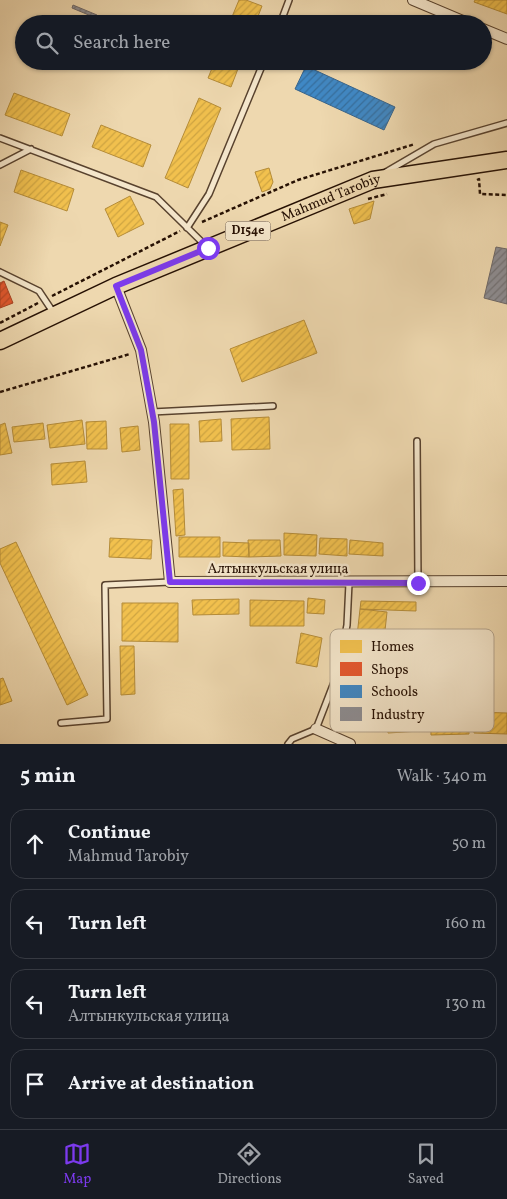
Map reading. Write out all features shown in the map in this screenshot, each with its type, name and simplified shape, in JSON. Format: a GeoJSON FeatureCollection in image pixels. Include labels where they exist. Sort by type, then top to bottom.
{"type":"FeatureCollection","features":[{"type":"Feature","properties":{"kind":"main road","name":"Mahmud Tarobiy"},"geometry":{"type":"LineString","coordinates":[[0,341],[116,286],[373,180],[507,160]]}},
{"type":"Feature","properties":{"kind":"street"},"geometry":{"type":"LineString","coordinates":[[413,0],[449,15]]}},
{"type":"Feature","properties":{"kind":"street"},"geometry":{"type":"LineString","coordinates":[[492,33],[507,39]]}},
{"type":"Feature","properties":{"kind":"street"},"geometry":{"type":"LineString","coordinates":[[116,286],[141,350],[152,412],[170,582]]}},
{"type":"Feature","properties":{"kind":"street","name":"Алтынкульская улица"},"geometry":{"type":"LineString","coordinates":[[170,582],[418,583],[507,581]]}},
{"type":"Feature","properties":{"kind":"street"},"geometry":{"type":"LineString","coordinates":[[316,729],[350,744]]}},
{"type":"Feature","properties":{"kind":"lane"},"geometry":{"type":"LineString","coordinates":[[283,15],[289,0]]}},
{"type":"Feature","properties":{"kind":"lane"},"geometry":{"type":"LineString","coordinates":[[187,228],[209,194],[260,70]]}},
{"type":"Feature","properties":{"kind":"lane"},"geometry":{"type":"LineString","coordinates":[[373,180],[434,144],[507,123]]}},
{"type":"Feature","properties":{"kind":"lane"},"geometry":{"type":"LineString","coordinates":[[0,138],[156,196],[208,248]]}},
{"type":"Feature","properties":{"kind":"lane"},"geometry":{"type":"LineString","coordinates":[[0,165],[31,150]]}},
{"type":"Feature","properties":{"kind":"lane"},"geometry":{"type":"LineString","coordinates":[[0,272],[38,291],[54,315]]}},
{"type":"Feature","properties":{"kind":"lane"},"geometry":{"type":"LineString","coordinates":[[152,412],[273,406]]}},
{"type":"Feature","properties":{"kind":"lane"},"geometry":{"type":"LineString","coordinates":[[417,441],[418,583]]}},
{"type":"Feature","properties":{"kind":"lane"},"geometry":{"type":"LineString","coordinates":[[61,723],[108,719],[105,586],[170,582]]}},
{"type":"Feature","properties":{"kind":"lane"},"geometry":{"type":"LineString","coordinates":[[346,629],[349,583]]}},
{"type":"Feature","properties":{"kind":"lane"},"geometry":{"type":"LineString","coordinates":[[288,744],[292,739],[316,729],[330,693]]}},
{"type":"Feature","properties":{"kind":"path"},"geometry":{"type":"LineString","coordinates":[[0,323],[103,268],[187,228],[298,180],[420,142]]}},
{"type":"Feature","properties":{"kind":"path"},"geometry":{"type":"LineString","coordinates":[[470,180],[479,179],[480,194],[507,195]]}},
{"type":"Feature","properties":{"kind":"path"},"geometry":{"type":"LineString","coordinates":[[360,202],[393,192]]}},
{"type":"Feature","properties":{"kind":"path"},"geometry":{"type":"LineString","coordinates":[[0,392],[141,350]]}},
{"type":"Feature","properties":{"kind":"building: Homes"},"geometry":{"type":"Polygon","coordinates":[[[239,0],[246,0],[262,6],[258,15],[233,15],[239,0]]]}},
{"type":"Feature","properties":{"kind":"building: Homes"},"geometry":{"type":"Polygon","coordinates":[[[475,0],[507,0],[507,14],[474,2],[475,0]]]}},
{"type":"Feature","properties":{"kind":"building: Homes"},"geometry":{"type":"Polygon","coordinates":[[[211,70],[238,70],[231,87],[208,78],[211,70]]]}},
{"type":"Feature","properties":{"kind":"building: Homes"},"geometry":{"type":"Polygon","coordinates":[[[14,93],[70,114],[62,136],[5,115],[14,93]]]}},
{"type":"Feature","properties":{"kind":"building: Homes"},"geometry":{"type":"Polygon","coordinates":[[[199,98],[221,108],[188,188],[165,178],[199,98]]]}},
{"type":"Feature","properties":{"kind":"building: Homes"},"geometry":{"type":"Polygon","coordinates":[[[101,125],[151,145],[143,167],[92,147],[101,125]]]}},
{"type":"Feature","properties":{"kind":"building: Homes"},"geometry":{"type":"Polygon","coordinates":[[[269,168],[273,182],[270,189],[262,192],[255,172],[269,168]]]}},
{"type":"Feature","properties":{"kind":"building: Homes"},"geometry":{"type":"Polygon","coordinates":[[[21,170],[74,189],[67,211],[14,192],[21,170]]]}},
{"type":"Feature","properties":{"kind":"building: Homes"},"geometry":{"type":"Polygon","coordinates":[[[130,196],[144,224],[118,237],[105,209],[130,196]]]}},
{"type":"Feature","properties":{"kind":"building: Homes"},"geometry":{"type":"Polygon","coordinates":[[[374,201],[370,219],[354,224],[349,209],[374,201]]]}},
{"type":"Feature","properties":{"kind":"building: Homes"},"geometry":{"type":"Polygon","coordinates":[[[0,222],[8,225],[0,246],[0,222]]]}},
{"type":"Feature","properties":{"kind":"building: Homes"},"geometry":{"type":"Polygon","coordinates":[[[304,320],[317,353],[242,382],[230,349],[304,320]]]}},
{"type":"Feature","properties":{"kind":"building: Homes"},"geometry":{"type":"Polygon","coordinates":[[[269,417],[270,449],[232,450],[231,419],[269,417]]]}},
{"type":"Feature","properties":{"kind":"building: Homes"},"geometry":{"type":"Polygon","coordinates":[[[221,419],[222,441],[200,442],[199,421],[221,419]]]}},
{"type":"Feature","properties":{"kind":"building: Homes"},"geometry":{"type":"Polygon","coordinates":[[[82,420],[85,444],[50,448],[47,425],[82,420]]]}},
{"type":"Feature","properties":{"kind":"building: Homes"},"geometry":{"type":"Polygon","coordinates":[[[106,421],[107,449],[87,449],[86,422],[106,421]]]}},
{"type":"Feature","properties":{"kind":"building: Homes"},"geometry":{"type":"Polygon","coordinates":[[[5,423],[12,453],[0,455],[0,425],[5,423]]]}},
{"type":"Feature","properties":{"kind":"building: Homes"},"geometry":{"type":"Polygon","coordinates":[[[43,423],[45,439],[14,442],[12,427],[43,423]]]}},
{"type":"Feature","properties":{"kind":"building: Homes"},"geometry":{"type":"Polygon","coordinates":[[[170,424],[189,424],[189,479],[171,479],[170,424]]]}},
{"type":"Feature","properties":{"kind":"building: Homes"},"geometry":{"type":"Polygon","coordinates":[[[138,426],[140,450],[122,452],[120,428],[138,426]]]}},
{"type":"Feature","properties":{"kind":"building: Homes"},"geometry":{"type":"Polygon","coordinates":[[[85,461],[87,482],[52,485],[51,464],[85,461]]]}},
{"type":"Feature","properties":{"kind":"building: Homes"},"geometry":{"type":"Polygon","coordinates":[[[183,489],[185,535],[176,536],[173,490],[183,489]]]}},
{"type":"Feature","properties":{"kind":"building: Homes"},"geometry":{"type":"Polygon","coordinates":[[[284,533],[317,535],[316,556],[284,555],[284,533]]]}},
{"type":"Feature","properties":{"kind":"building: Homes"},"geometry":{"type":"Polygon","coordinates":[[[179,537],[220,537],[220,557],[179,557],[179,537]]]}},
{"type":"Feature","properties":{"kind":"building: Homes"},"geometry":{"type":"Polygon","coordinates":[[[110,538],[152,540],[151,559],[109,557],[110,538]]]}},
{"type":"Feature","properties":{"kind":"building: Homes"},"geometry":{"type":"Polygon","coordinates":[[[320,538],[347,539],[347,556],[319,554],[320,538]]]}},
{"type":"Feature","properties":{"kind":"building: Homes"},"geometry":{"type":"Polygon","coordinates":[[[248,540],[280,540],[281,556],[249,557],[248,540]]]}},
{"type":"Feature","properties":{"kind":"building: Homes"},"geometry":{"type":"Polygon","coordinates":[[[350,540],[383,543],[383,556],[349,554],[350,540]]]}},
{"type":"Feature","properties":{"kind":"building: Homes"},"geometry":{"type":"Polygon","coordinates":[[[16,542],[88,695],[67,705],[0,563],[0,549],[16,542]]]}},
{"type":"Feature","properties":{"kind":"building: Homes"},"geometry":{"type":"Polygon","coordinates":[[[223,542],[249,543],[249,557],[223,556],[223,542]]]}},
{"type":"Feature","properties":{"kind":"building: Homes"},"geometry":{"type":"Polygon","coordinates":[[[308,598],[325,600],[324,614],[307,613],[308,598]]]}},
{"type":"Feature","properties":{"kind":"building: Homes"},"geometry":{"type":"Polygon","coordinates":[[[239,599],[239,614],[193,615],[192,600],[239,599]]]}},
{"type":"Feature","properties":{"kind":"building: Homes"},"geometry":{"type":"Polygon","coordinates":[[[250,600],[304,601],[304,626],[250,626],[250,600]]]}},
{"type":"Feature","properties":{"kind":"building: Homes"},"geometry":{"type":"Polygon","coordinates":[[[361,601],[416,602],[416,611],[360,609],[361,601]]]}},
{"type":"Feature","properties":{"kind":"building: Homes"},"geometry":{"type":"Polygon","coordinates":[[[122,603],[178,603],[178,642],[122,641],[122,603]]]}},
{"type":"Feature","properties":{"kind":"building: Homes"},"geometry":{"type":"Polygon","coordinates":[[[360,609],[387,612],[385,629],[358,629],[360,609]]]}},
{"type":"Feature","properties":{"kind":"building: Homes"},"geometry":{"type":"Polygon","coordinates":[[[301,633],[322,638],[317,667],[296,663],[301,633]]]}},
{"type":"Feature","properties":{"kind":"building: Homes"},"geometry":{"type":"Polygon","coordinates":[[[120,646],[134,646],[135,694],[121,695],[120,646]]]}},
{"type":"Feature","properties":{"kind":"building: Homes"},"geometry":{"type":"Polygon","coordinates":[[[3,678],[12,701],[0,705],[0,679],[3,678]]]}},
{"type":"Feature","properties":{"kind":"building: Homes"},"geometry":{"type":"Polygon","coordinates":[[[494,713],[507,713],[507,734],[474,733],[494,732],[494,713]]]}},
{"type":"Feature","properties":{"kind":"building: Homes"},"geometry":{"type":"Polygon","coordinates":[[[431,732],[469,732],[469,734],[431,735],[431,732]]]}},
{"type":"Feature","properties":{"kind":"building: Shops"},"geometry":{"type":"Polygon","coordinates":[[[4,281],[13,303],[0,308],[0,283],[4,281]]]}},
{"type":"Feature","properties":{"kind":"building: Schools"},"geometry":{"type":"Polygon","coordinates":[[[304,70],[315,70],[395,107],[384,130],[295,89],[304,70]]]}},
{"type":"Feature","properties":{"kind":"building: Industry"},"geometry":{"type":"Polygon","coordinates":[[[73,5],[97,15],[89,15],[72,8],[73,5]]]}},
{"type":"Feature","properties":{"kind":"building: Industry"},"geometry":{"type":"Polygon","coordinates":[[[496,247],[507,249],[507,304],[484,298],[496,247]]]}},
{"type":"Feature","properties":{"kind":"route"},"geometry":{"type":"LineString","coordinates":[[208,248],[116,286],[141,350],[154,422],[170,582],[418,583]]}}]}
